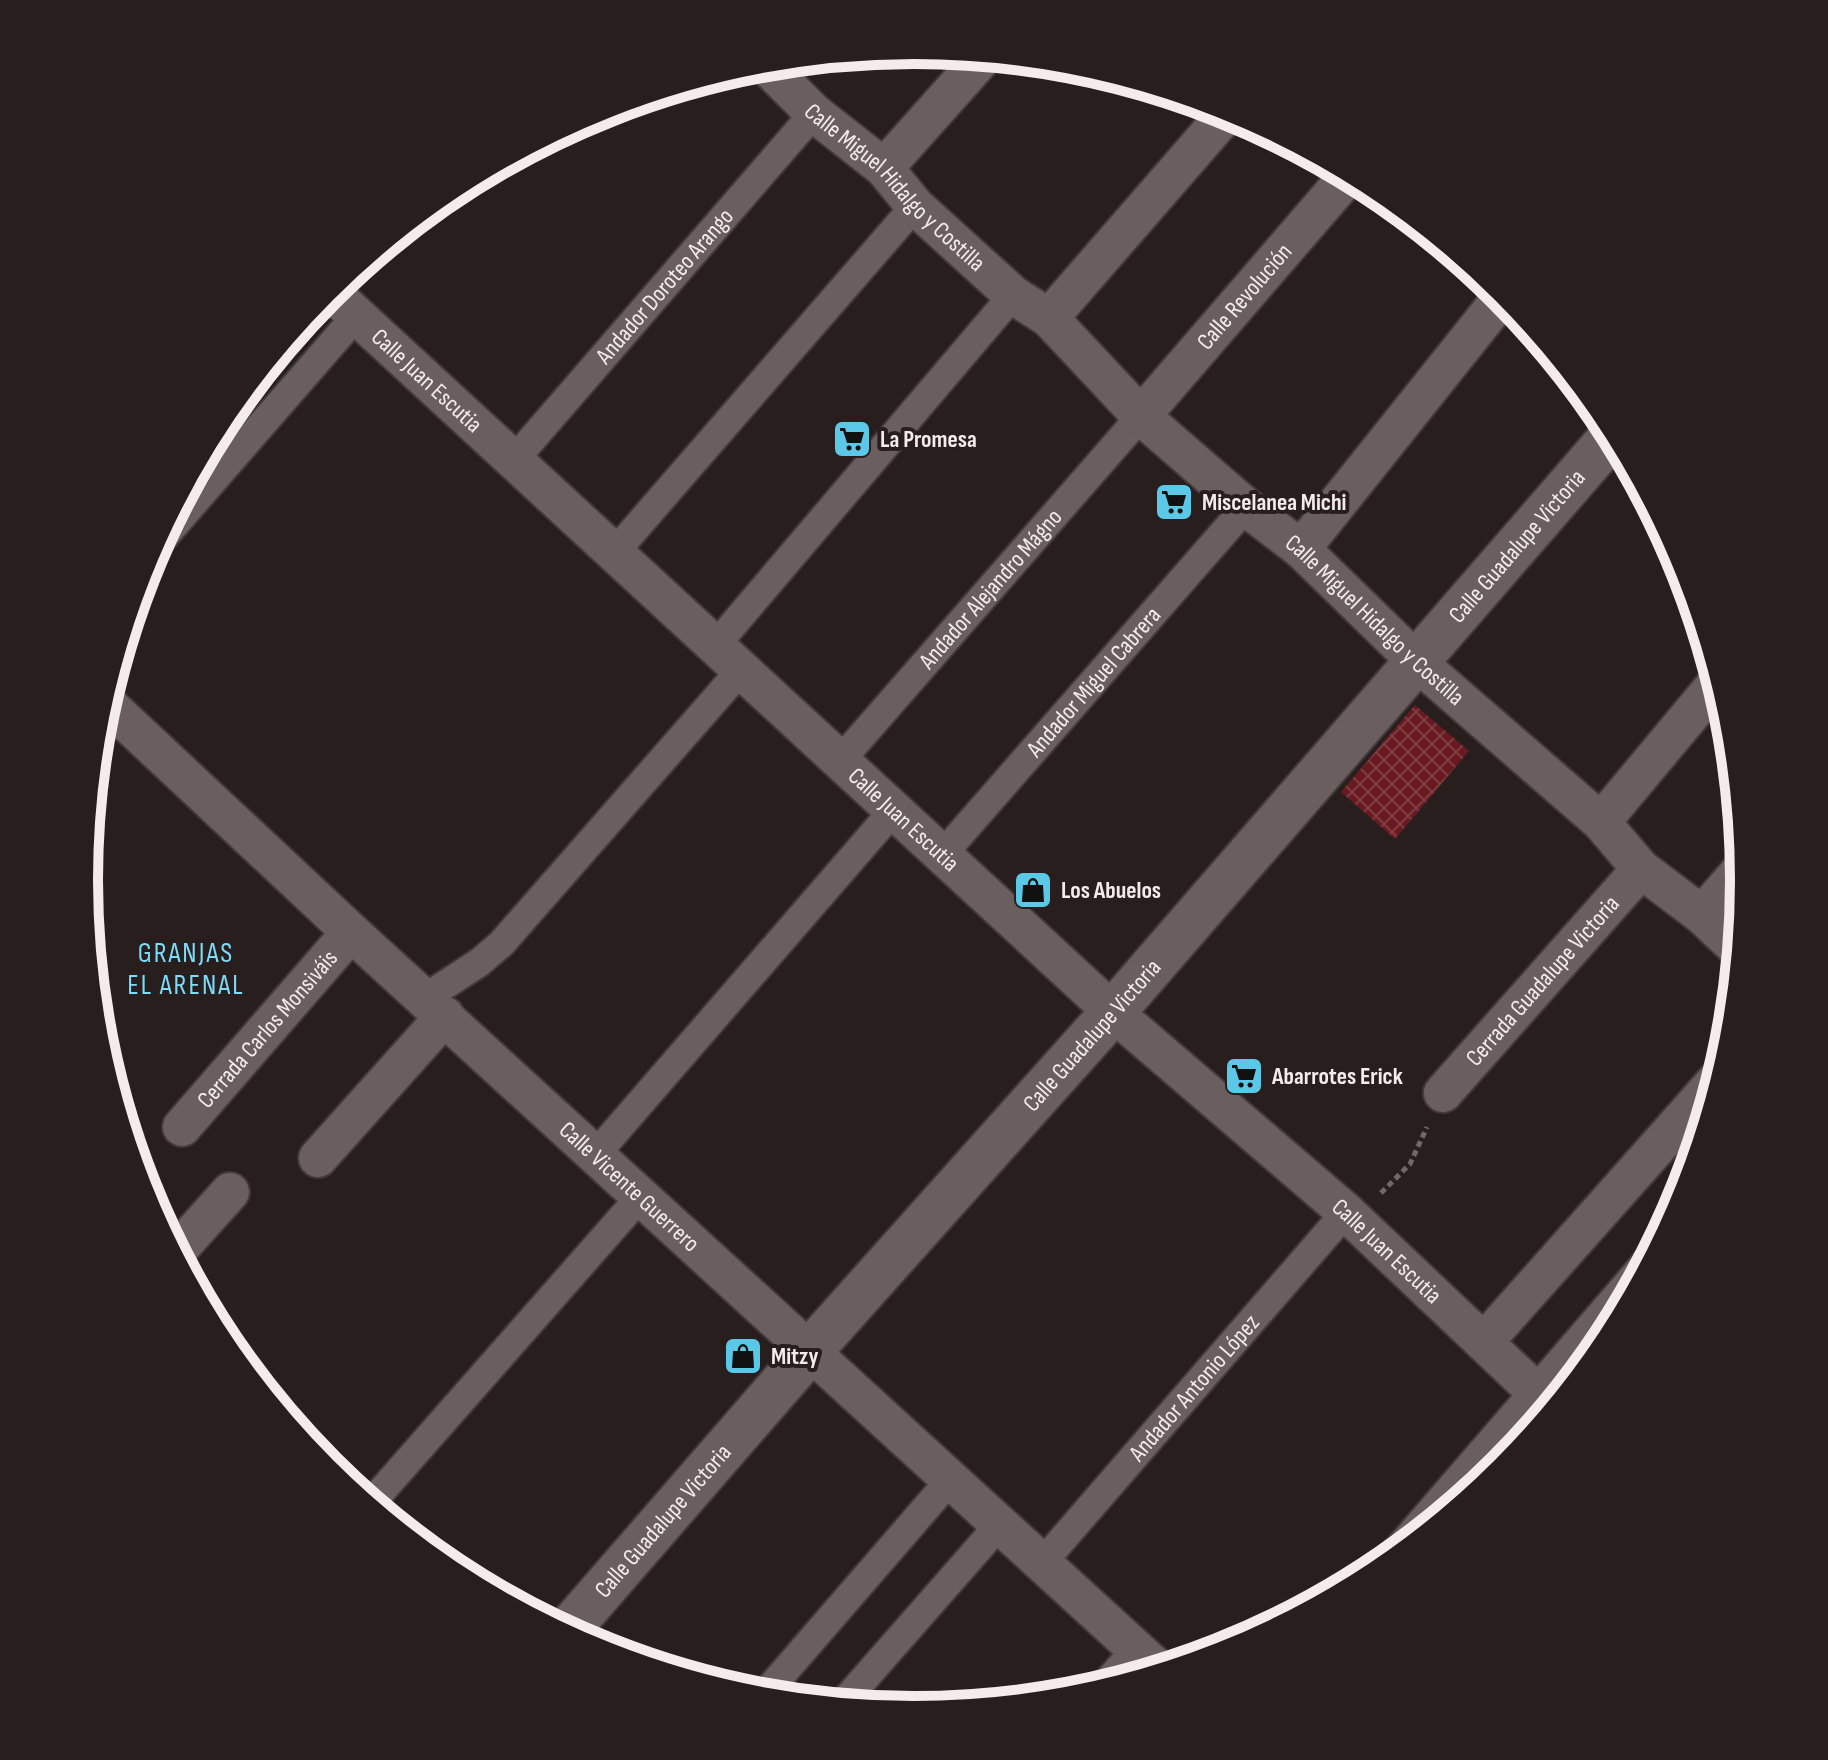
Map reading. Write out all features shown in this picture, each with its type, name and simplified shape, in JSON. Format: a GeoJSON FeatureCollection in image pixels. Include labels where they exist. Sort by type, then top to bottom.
{"type":"FeatureCollection","features":[{"type":"Feature","properties":{"kind":"street"},"geometry":{"type":"LineString","coordinates":[[884,168],[974,67]]}},
{"type":"Feature","properties":{"kind":"street","name":"Calle Miguel Hidalgo y Costilla"},"geometry":{"type":"LineString","coordinates":[[777,76],[814,113],[884,168],[915,206],[1013,295],[1049,318],[1141,416],[1246,507],[1301,549],[1418,663],[1601,822],[1641,869],[1702,915],[1727,939]]}},
{"type":"Feature","properties":{"kind":"street","name":"Andador Doroteo Arango"},"geometry":{"type":"LineString","coordinates":[[514,460],[814,113]]}},
{"type":"Feature","properties":{"kind":"street"},"geometry":{"type":"LineString","coordinates":[[1049,318],[1218,123]]}},
{"type":"Feature","properties":{"kind":"street","name":"Calle Revolución"},"geometry":{"type":"LineString","coordinates":[[1141,416],[1340,185]]}},
{"type":"Feature","properties":{"kind":"street"},"geometry":{"type":"LineString","coordinates":[[614,553],[915,206]]}},
{"type":"Feature","properties":{"kind":"street"},"geometry":{"type":"LineString","coordinates":[[318,1158],[435,1007],[502,943],[1013,295]]}},
{"type":"Feature","properties":{"kind":"street"},"geometry":{"type":"LineString","coordinates":[[193,498],[344,303]]}},
{"type":"Feature","properties":{"kind":"street","name":"Calle Juan Escutia"},"geometry":{"type":"LineString","coordinates":[[344,303],[1113,1012],[1346,1212],[1542,1399]]}},
{"type":"Feature","properties":{"kind":"street"},"geometry":{"type":"LineString","coordinates":[[1301,549],[1494,307]]}},
{"type":"Feature","properties":{"kind":"street","name":"Andador Alejandro Mágno"},"geometry":{"type":"LineString","coordinates":[[839,762],[1141,416]]}},
{"type":"Feature","properties":{"kind":"street","name":"Calle Guadalupe Victoria"},"geometry":{"type":"LineString","coordinates":[[575,1622],[810,1351],[1113,1012],[1604,446]]}},
{"type":"Feature","properties":{"kind":"street","name":"Andador Miguel Cabrera"},"geometry":{"type":"LineString","coordinates":[[942,855],[1246,507]]}},
{"type":"Feature","properties":{"kind":"street"},"geometry":{"type":"LineString","coordinates":[[1601,822],[1708,694]]}},
{"type":"Feature","properties":{"kind":"street","name":"Calle Vicente Guerrero"},"geometry":{"type":"LineString","coordinates":[[116,712],[351,932],[1147,1659]]}},
{"type":"Feature","properties":{"kind":"street"},"geometry":{"type":"LineString","coordinates":[[596,1154],[893,811]]}},
{"type":"Feature","properties":{"kind":"street","name":"Cerrada Guadalupe Victoria"},"geometry":{"type":"LineString","coordinates":[[1443,1093],[1641,869]]}},
{"type":"Feature","properties":{"kind":"street"},"geometry":{"type":"LineString","coordinates":[[1702,915],[1730,883]]}},
{"type":"Feature","properties":{"kind":"street","name":"Cerrada Carlos Monsiváis"},"geometry":{"type":"LineString","coordinates":[[182,1127],[351,932]]}},
{"type":"Feature","properties":{"kind":"street"},"geometry":{"type":"LineString","coordinates":[[1484,1342],[1699,1100]]}},
{"type":"Feature","properties":{"kind":"street"},"geometry":{"type":"LineString","coordinates":[[183,1244],[230,1192]]}},
{"type":"Feature","properties":{"kind":"street"},"geometry":{"type":"LineString","coordinates":[[378,1495],[641,1196]]}},
{"type":"Feature","properties":{"kind":"street","name":"Andador Antonio López"},"geometry":{"type":"LineString","coordinates":[[1042,1563],[1346,1212]]}},
{"type":"Feature","properties":{"kind":"street"},"geometry":{"type":"LineString","coordinates":[[1449,1497],[1542,1399],[1589,1337]]}},
{"type":"Feature","properties":{"kind":"street"},"geometry":{"type":"LineString","coordinates":[[774,1683],[951,1479]]}},
{"type":"Feature","properties":{"kind":"street"},"geometry":{"type":"LineString","coordinates":[[852,1693],[1000,1524]]}},
{"type":"Feature","properties":{"kind":"path"},"geometry":{"type":"LineString","coordinates":[[1346,1212],[1384,1192],[1410,1164],[1443,1093]]}},
{"type":"Feature","properties":{"kind":"building"},"geometry":{"type":"Polygon","coordinates":[[[1415,705],[1469,751],[1395,839],[1341,792],[1415,705]]]}},
{"type":"Feature","properties":{"kind":"building"},"geometry":{"type":"Polygon","coordinates":[[[1729,895],[1728,928],[1712,914],[1729,895]]]}},
{"type":"Feature","properties":{"kind":"place","name":"La Promesa"},"geometry":{"type":"Point","coordinates":[852,439]}},
{"type":"Feature","properties":{"kind":"place","name":"Miscelanea Michi"},"geometry":{"type":"Point","coordinates":[1174,502]}},
{"type":"Feature","properties":{"kind":"place","name":"Los Abuelos"},"geometry":{"type":"Point","coordinates":[1033,890]}},
{"type":"Feature","properties":{"kind":"place","name":"Abarrotes Erick"},"geometry":{"type":"Point","coordinates":[1244,1076]}},
{"type":"Feature","properties":{"kind":"place","name":"Mitzy"},"geometry":{"type":"Point","coordinates":[743,1356]}},
{"type":"Feature","properties":{"kind":"district","name":"GRANJAS EL ARENAL"},"geometry":{"type":"Point","coordinates":[186,968]}}]}
